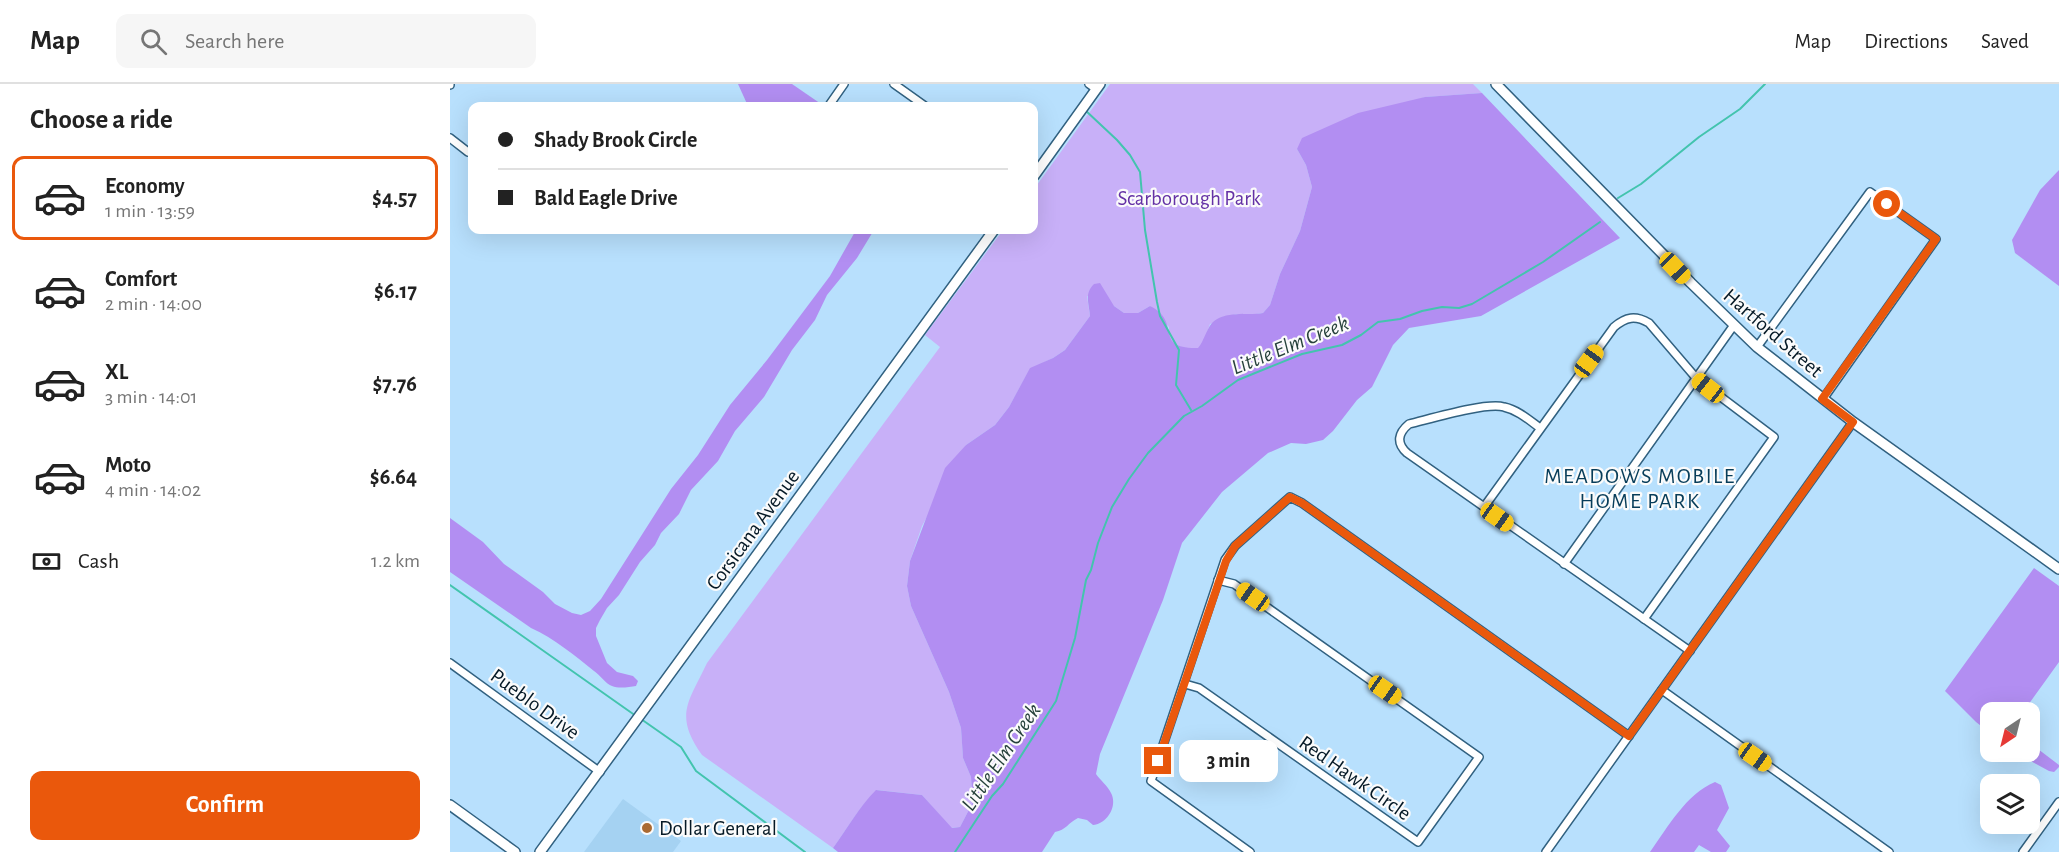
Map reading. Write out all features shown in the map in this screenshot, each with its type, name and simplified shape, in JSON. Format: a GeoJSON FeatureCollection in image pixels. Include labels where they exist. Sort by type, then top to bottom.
{"type":"FeatureCollection","features":[{"type":"Feature","properties":{"kind":"street"},"geometry":{"type":"LineString","coordinates":[[831,102],[843,84]]}},
{"type":"Feature","properties":{"kind":"street"},"geometry":{"type":"LineString","coordinates":[[894,84],[919,102]]}},
{"type":"Feature","properties":{"kind":"street","name":"Hartford Street"},"geometry":{"type":"LineString","coordinates":[[1496,84],[1691,284],[1757,347],[1853,422],[2059,569]]}},
{"type":"Feature","properties":{"kind":"street"},"geometry":{"type":"LineString","coordinates":[[1038,170],[1095,86]]}},
{"type":"Feature","properties":{"kind":"street"},"geometry":{"type":"LineString","coordinates":[[450,138],[468,152]]}},
{"type":"Feature","properties":{"kind":"street"},"geometry":{"type":"LineString","coordinates":[[1757,347],[1870,192],[1936,239],[1822,399]]}},
{"type":"Feature","properties":{"kind":"street","name":"Corsicana Avenue"},"geometry":{"type":"LineString","coordinates":[[540,852],[991,234]]}},
{"type":"Feature","properties":{"kind":"street"},"geometry":{"type":"LineString","coordinates":[[1484,507],[1614,327],[1622,320],[1640,317],[1649,323],[1696,379],[1774,437],[1644,618]]}},
{"type":"Feature","properties":{"kind":"street"},"geometry":{"type":"LineString","coordinates":[[1564,564],[1734,326]]}},
{"type":"Feature","properties":{"kind":"street"},"geometry":{"type":"LineString","coordinates":[[1540,428],[1516,411],[1502,406],[1484,407],[1409,424],[1399,436],[1402,449],[1689,651]]}},
{"type":"Feature","properties":{"kind":"street"},"geometry":{"type":"LineString","coordinates":[[1546,852],[1853,422]]}},
{"type":"Feature","properties":{"kind":"street"},"geometry":{"type":"LineString","coordinates":[[1250,852],[1151,781],[1226,561],[1235,546],[1290,497],[1302,503],[1629,736]]}},
{"type":"Feature","properties":{"kind":"street","name":"Red Hawk Circle"},"geometry":{"type":"LineString","coordinates":[[1185,684],[1199,688],[1418,842],[1479,757],[1234,584],[1218,580]]}},
{"type":"Feature","properties":{"kind":"street","name":"Pueblo Drive"},"geometry":{"type":"LineString","coordinates":[[450,663],[600,772]]}},
{"type":"Feature","properties":{"kind":"street"},"geometry":{"type":"LineString","coordinates":[[1662,690],[1888,852]]}},
{"type":"Feature","properties":{"kind":"street"},"geometry":{"type":"LineString","coordinates":[[2023,852],[2059,802]]}},
{"type":"Feature","properties":{"kind":"street"},"geometry":{"type":"LineString","coordinates":[[450,805],[515,852]]}},
{"type":"Feature","properties":{"kind":"shaded area"},"geometry":{"type":"Polygon","coordinates":[[[738,84],[792,84],[818,102],[746,102],[738,84]]]}},
{"type":"Feature","properties":{"kind":"shaded area"},"geometry":{"type":"Polygon","coordinates":[[[1482,93],[1620,238],[1481,316],[1409,328],[1393,345],[1372,387],[1357,400],[1323,440],[1306,444],[1291,443],[1268,453],[1222,492],[1182,543],[1163,600],[1100,754],[1096,774],[1110,790],[1113,798],[1112,809],[1107,818],[1093,825],[1087,820],[1078,818],[1062,830],[1055,832],[1042,852],[838,852],[833,848],[876,790],[922,795],[952,828],[960,827],[973,802],[971,777],[963,758],[961,728],[949,692],[911,606],[907,586],[910,561],[945,468],[966,445],[995,425],[1009,407],[1030,368],[1065,350],[1090,316],[1088,295],[1094,284],[1100,283],[1114,306],[1124,313],[1138,313],[1150,306],[1160,312],[1165,319],[1171,339],[1176,344],[1198,348],[1210,326],[1217,319],[1229,315],[1263,313],[1270,305],[1280,274],[1300,231],[1312,187],[1306,165],[1297,149],[1302,138],[1358,113],[1425,97],[1482,93]]]}},
{"type":"Feature","properties":{"kind":"shaded area"},"geometry":{"type":"Polygon","coordinates":[[[2059,170],[2059,286],[2015,253],[2012,240],[2040,190],[2059,170]]]}},
{"type":"Feature","properties":{"kind":"shaded area"},"geometry":{"type":"Polygon","coordinates":[[[854,234],[872,234],[857,258],[827,295],[815,320],[792,350],[764,397],[735,431],[718,461],[691,490],[679,514],[661,533],[619,595],[607,608],[596,628],[596,636],[607,663],[617,672],[633,676],[638,681],[636,686],[621,688],[610,685],[564,648],[450,572],[450,518],[483,542],[504,564],[543,592],[555,604],[581,615],[590,611],[601,599],[671,489],[698,455],[730,405],[830,276],[854,234]]]}},
{"type":"Feature","properties":{"kind":"shaded area"},"geometry":{"type":"Polygon","coordinates":[[[2034,568],[2059,586],[2059,662],[2030,702],[1980,702],[1980,725],[1945,691],[2034,568]]]}},
{"type":"Feature","properties":{"kind":"shaded area"},"geometry":{"type":"Polygon","coordinates":[[[2040,751],[2059,765],[2054,772],[2032,762],[2040,762],[2040,751]]]}},
{"type":"Feature","properties":{"kind":"shaded area"},"geometry":{"type":"Polygon","coordinates":[[[1715,782],[1721,785],[1729,808],[1717,830],[1730,846],[1726,852],[1711,852],[1699,845],[1694,852],[1650,852],[1686,803],[1695,794],[1715,782]]]}},
{"type":"Feature","properties":{"kind":"shaded area"},"geometry":{"type":"Polygon","coordinates":[[[623,799],[681,841],[673,852],[584,852],[623,799]]]}},
{"type":"Feature","properties":{"kind":"green space","name":"Scarborough Park"},"geometry":{"type":"Polygon","coordinates":[[[1110,84],[1473,84],[1482,93],[1425,97],[1297,149],[1306,165],[1312,187],[1300,231],[1280,274],[1270,305],[1263,313],[1236,314],[1210,324],[1204,341],[1198,349],[1175,347],[1169,339],[1169,327],[1150,306],[1138,313],[1124,313],[1114,306],[1087,296],[1090,316],[1065,350],[1030,369],[1009,407],[995,425],[966,445],[922,526],[910,561],[907,586],[911,606],[949,692],[961,728],[963,758],[971,777],[973,802],[960,827],[951,828],[922,795],[877,790],[833,848],[702,755],[688,729],[686,719],[690,699],[707,663],[940,347],[925,335],[1000,234],[1038,234],[1038,183],[1110,84]]]}},
{"type":"Feature","properties":{"kind":"waterway","name":"Little Elm Creek"},"geometry":{"type":"LineString","coordinates":[[1618,198],[1641,184],[1699,137],[1740,109],[1765,84]]}},
{"type":"Feature","properties":{"kind":"waterway"},"geometry":{"type":"LineString","coordinates":[[1085,110],[1117,140],[1130,155],[1140,172],[1145,230],[1157,302],[1160,316],[1179,350],[1176,385],[1191,410]]}},
{"type":"Feature","properties":{"kind":"waterway","name":"Little Elm Creek"},"geometry":{"type":"LineString","coordinates":[[955,852],[992,796],[1003,784],[1056,701],[1075,638],[1086,580],[1112,507],[1148,453],[1184,416],[1238,380],[1302,354],[1342,345],[1361,335],[1378,322],[1400,319],[1442,307],[1459,308],[1472,304],[1543,262],[1600,222]]}},
{"type":"Feature","properties":{"kind":"waterway"},"geometry":{"type":"LineString","coordinates":[[450,585],[636,716]]}},
{"type":"Feature","properties":{"kind":"waterway"},"geometry":{"type":"LineString","coordinates":[[641,719],[681,747],[696,771],[805,852]]}},
{"type":"Feature","properties":{"kind":"place","name":"Dollar General"},"geometry":{"type":"Point","coordinates":[647,828]}},
{"type":"Feature","properties":{"kind":"district","name":"MEADOWS MOBILE HOME PARK"},"geometry":{"type":"Point","coordinates":[1640,488]}},
{"type":"Feature","properties":{"kind":"route"},"geometry":{"type":"LineString","coordinates":[[1158,761],[1226,561],[1235,546],[1290,497],[1302,503],[1629,736],[1853,422],[1822,399],[1936,239],[1887,204]]}}]}
